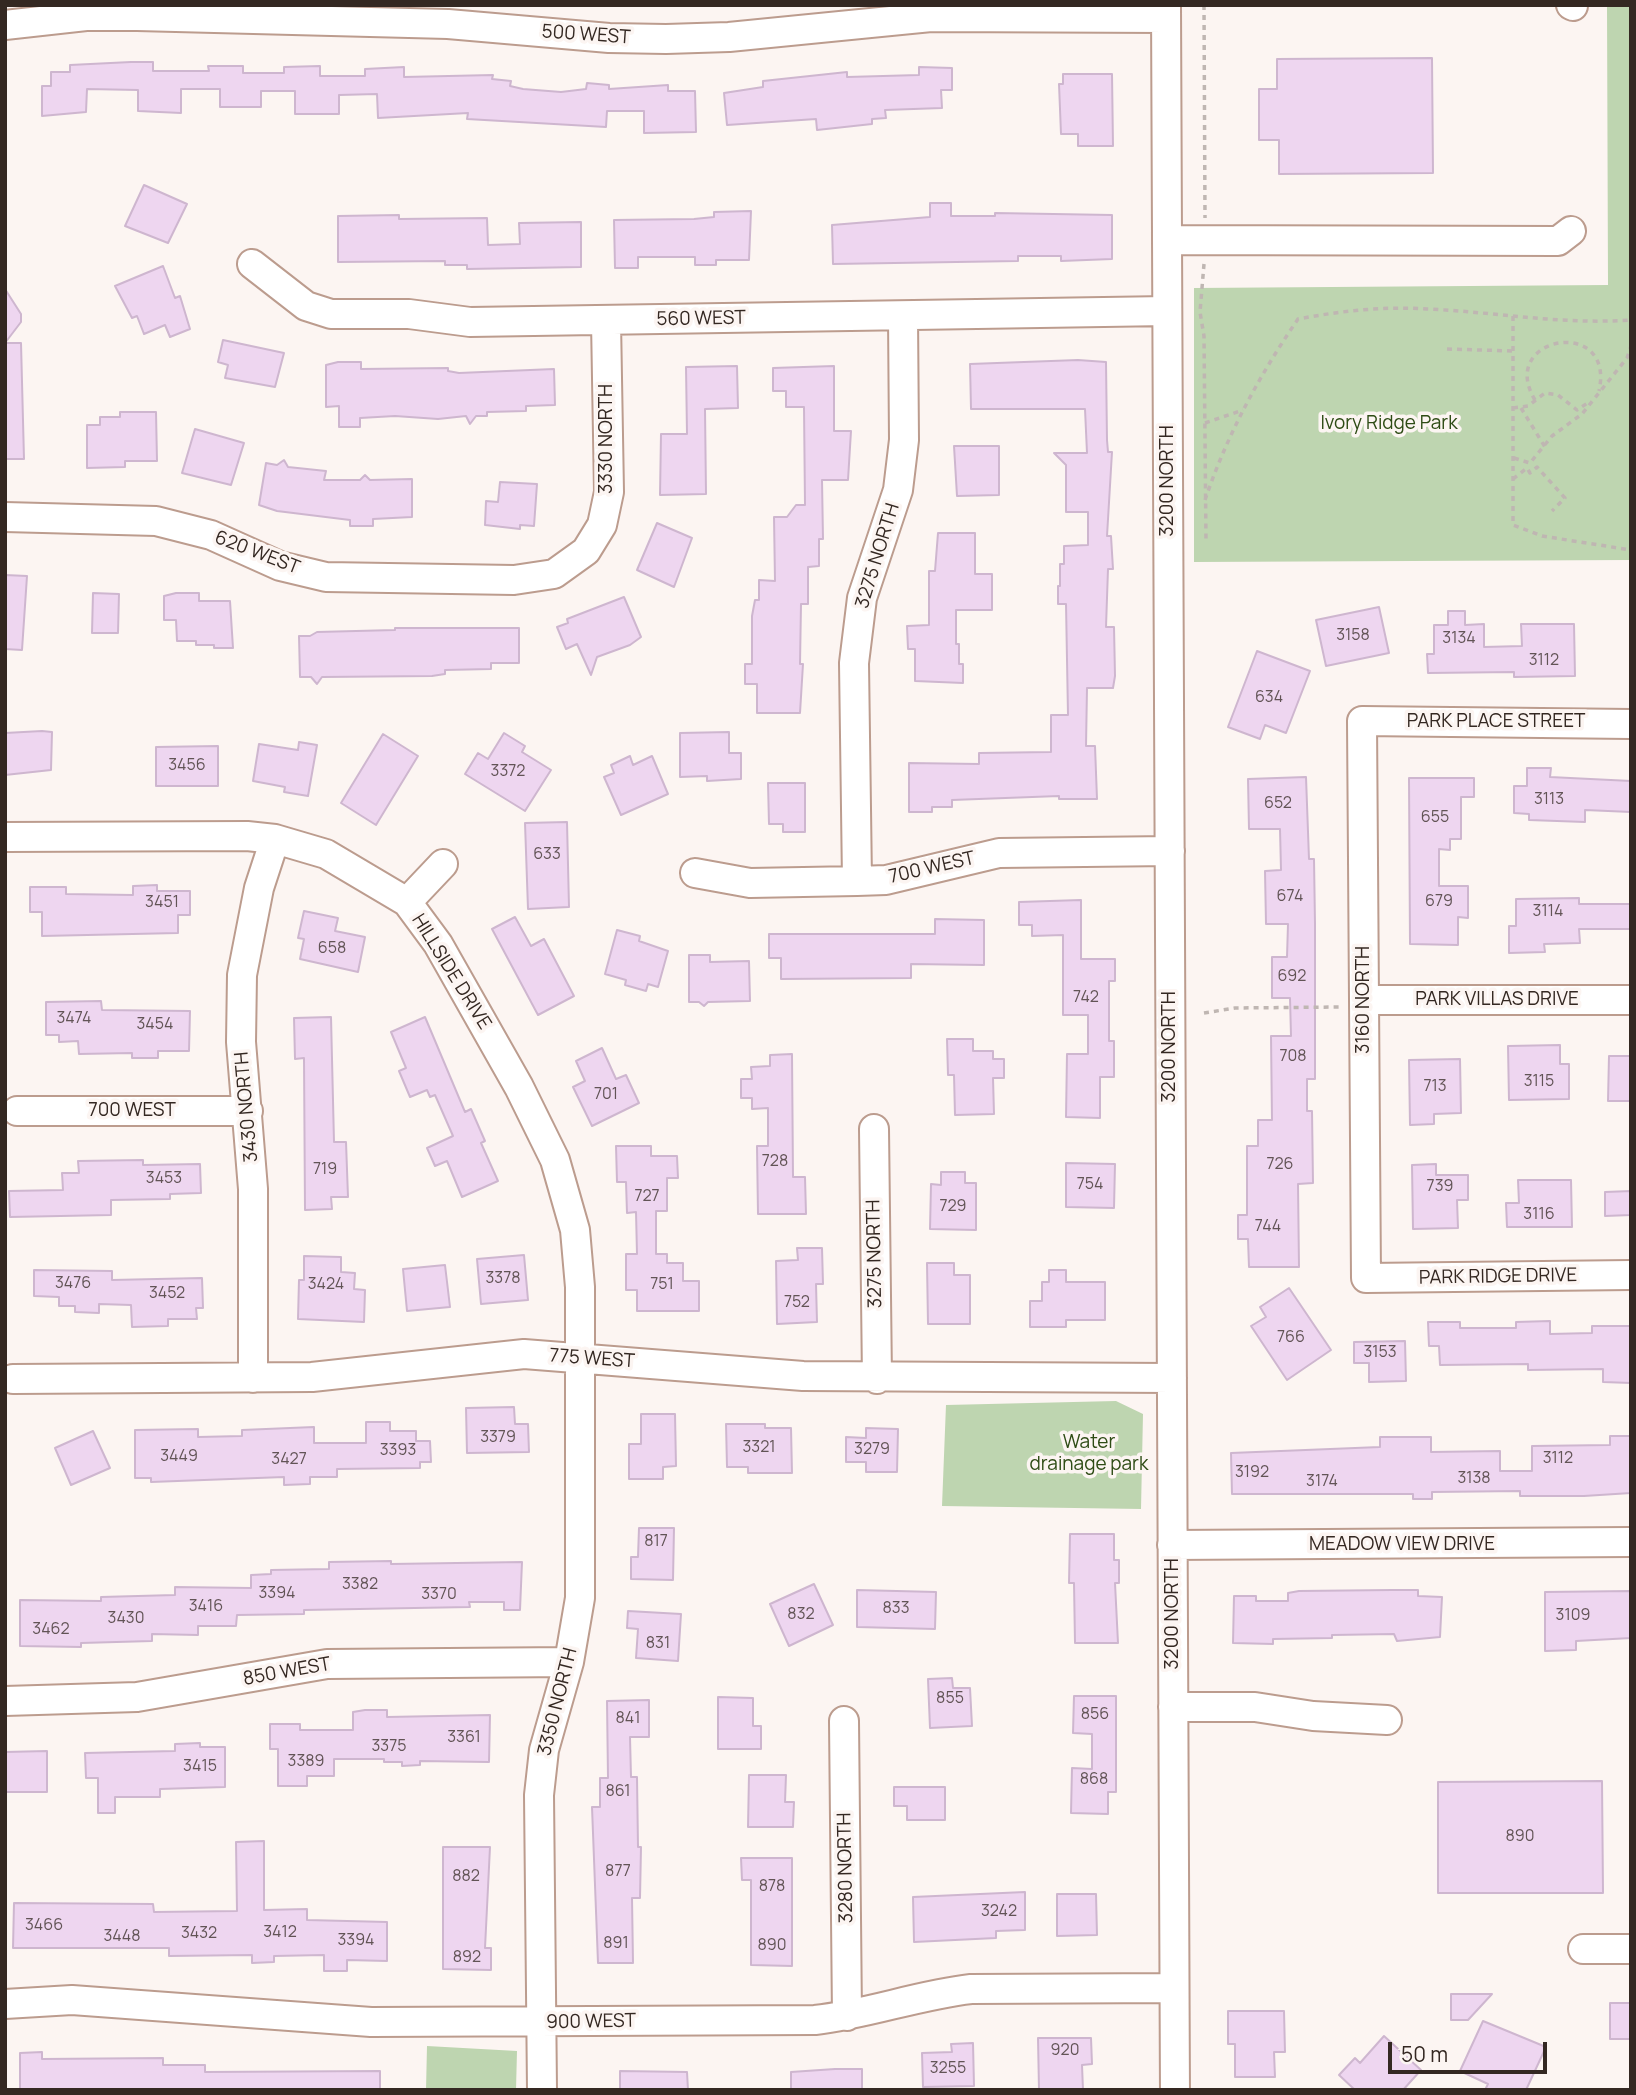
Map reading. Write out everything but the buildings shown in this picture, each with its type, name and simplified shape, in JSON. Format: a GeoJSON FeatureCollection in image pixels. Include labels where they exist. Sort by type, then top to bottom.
{"type":"FeatureCollection","features":[{"type":"Feature","properties":{"kind":"street","name":"500 WEST"},"geometry":{"type":"LineString","coordinates":[[5,25],[86,16],[448,14],[609,38],[666,39],[729,37],[931,18],[1166,11]]}},
{"type":"Feature","properties":{"kind":"street","name":"3200 NORTH"},"geometry":{"type":"LineString","coordinates":[[1166,11],[1175,2090]]}},
{"type":"Feature","properties":{"kind":"street"},"geometry":{"type":"LineString","coordinates":[[1167,240],[1558,242],[1571,232]]}},
{"type":"Feature","properties":{"kind":"street","name":"560 WEST"},"geometry":{"type":"LineString","coordinates":[[252,264],[306,306],[331,314],[410,314],[470,322],[1167,311]]}},
{"type":"Feature","properties":{"kind":"street","name":"3275 NORTH"},"geometry":{"type":"LineString","coordinates":[[857,881],[854,663],[862,598],[898,490],[904,440],[902,316]]}},
{"type":"Feature","properties":{"kind":"street","name":"3330 NORTH"},"geometry":{"type":"LineString","coordinates":[[586,551],[602,525],[609,492],[606,321]]}},
{"type":"Feature","properties":{"kind":"street","name":"620 WEST"},"geometry":{"type":"LineString","coordinates":[[5,517],[156,521],[211,535],[280,566],[326,577],[514,580],[554,574],[586,551]]}},
{"type":"Feature","properties":{"kind":"street","name":"PARK PLACE STREET"},"geometry":{"type":"LineString","coordinates":[[1362,721],[1631,724]]}},
{"type":"Feature","properties":{"kind":"street","name":"3160 NORTH"},"geometry":{"type":"LineString","coordinates":[[1362,721],[1352,1004],[1366,1278]]}},
{"type":"Feature","properties":{"kind":"street","name":"HILLSIDE DRIVE"},"geometry":{"type":"LineString","coordinates":[[5,837],[247,836],[275,839],[326,854],[407,902],[438,944],[519,1087],[555,1160],[575,1230],[581,1357]]}},
{"type":"Feature","properties":{"kind":"street","name":"3430 NORTH"},"geometry":{"type":"LineString","coordinates":[[253,1378],[253,1189],[241,1042],[242,975],[259,888],[275,839]]}},
{"type":"Feature","properties":{"kind":"street","name":"700 WEST"},"geometry":{"type":"LineString","coordinates":[[695,873],[750,883],[857,881],[898,877],[999,853],[1170,851]]}},
{"type":"Feature","properties":{"kind":"street"},"geometry":{"type":"LineString","coordinates":[[407,902],[443,864]]}},
{"type":"Feature","properties":{"kind":"street","name":"PARK VILLAS DRIVE"},"geometry":{"type":"LineString","coordinates":[[1352,1004],[1631,1000]]}},
{"type":"Feature","properties":{"kind":"street","name":"700 WEST"},"geometry":{"type":"LineString","coordinates":[[17,1111],[248,1111]]}},
{"type":"Feature","properties":{"kind":"street","name":"3275 NORTH"},"geometry":{"type":"LineString","coordinates":[[874,1129],[877,1379]]}},
{"type":"Feature","properties":{"kind":"street","name":"PARK RIDGE DRIVE"},"geometry":{"type":"LineString","coordinates":[[1366,1278],[1631,1275]]}},
{"type":"Feature","properties":{"kind":"street","name":"775 WEST"},"geometry":{"type":"LineString","coordinates":[[13,1379],[312,1377],[505,1355],[581,1357],[803,1376],[877,1379],[1172,1378]]}},
{"type":"Feature","properties":{"kind":"street","name":"3350 NORTH"},"geometry":{"type":"LineString","coordinates":[[542,2090],[539,1795],[544,1750],[569,1662],[580,1598],[581,1357]]}},
{"type":"Feature","properties":{"kind":"street","name":"MEADOW VIEW DRIVE"},"geometry":{"type":"LineString","coordinates":[[1172,1545],[1631,1542]]}},
{"type":"Feature","properties":{"kind":"street","name":"850 WEST"},"geometry":{"type":"LineString","coordinates":[[5,1701],[149,1695],[327,1664],[569,1662]]}},
{"type":"Feature","properties":{"kind":"street"},"geometry":{"type":"LineString","coordinates":[[1173,1707],[1255,1707],[1313,1716],[1387,1720]]}},
{"type":"Feature","properties":{"kind":"street","name":"3280 NORTH"},"geometry":{"type":"LineString","coordinates":[[844,1721],[847,2016]]}},
{"type":"Feature","properties":{"kind":"street"},"geometry":{"type":"LineString","coordinates":[[1583,1949],[1631,1948]]}},
{"type":"Feature","properties":{"kind":"street","name":"900 WEST"},"geometry":{"type":"LineString","coordinates":[[5,2004],[72,2000],[307,2020],[542,2023],[815,2020],[847,2016],[941,1993],[971,1989],[1174,1988]]}},
{"type":"Feature","properties":{"kind":"path"},"geometry":{"type":"LineString","coordinates":[[1206,541],[1205,500],[1220,455],[1261,372],[1298,319],[1348,310],[1424,308],[1513,316],[1547,322],[1631,320]]}},
{"type":"Feature","properties":{"kind":"path"},"geometry":{"type":"LineString","coordinates":[[1513,316],[1513,525],[1542,536],[1631,550]]}},
{"type":"Feature","properties":{"kind":"path"},"geometry":{"type":"LineString","coordinates":[[1535,400],[1527,380],[1532,359],[1542,348],[1561,342],[1576,342],[1594,356],[1601,380],[1599,393]]}},
{"type":"Feature","properties":{"kind":"path"},"geometry":{"type":"LineString","coordinates":[[1513,458],[1530,463],[1552,436],[1582,414],[1627,358],[1631,346]]}},
{"type":"Feature","properties":{"kind":"path"},"geometry":{"type":"LineString","coordinates":[[1447,349],[1513,351]]}},
{"type":"Feature","properties":{"kind":"path"},"geometry":{"type":"LineString","coordinates":[[1513,408],[1521,408],[1545,393],[1552,392],[1577,410],[1594,398]]}},
{"type":"Feature","properties":{"kind":"path"},"geometry":{"type":"LineString","coordinates":[[1521,408],[1545,447]]}},
{"type":"Feature","properties":{"kind":"path"},"geometry":{"type":"LineString","coordinates":[[1205,423],[1243,410]]}},
{"type":"Feature","properties":{"kind":"path"},"geometry":{"type":"LineString","coordinates":[[1534,459],[1537,467],[1565,498],[1552,511]]}},
{"type":"Feature","properties":{"kind":"path"},"geometry":{"type":"LineString","coordinates":[[1513,479],[1527,468],[1530,473],[1537,467]]}},
{"type":"Feature","properties":{"kind":"path"},"geometry":{"type":"LineString","coordinates":[[1205,1013],[1235,1008],[1352,1004]]}},
{"type":"Feature","properties":{"kind":"green space","name":"Ivory Ridge Park"},"geometry":{"type":"Polygon","coordinates":[[[1607,5],[1631,5],[1631,560],[1194,562],[1194,288],[1608,285],[1607,5]]]}},
{"type":"Feature","properties":{"kind":"green space","name":"Water drainage park"},"geometry":{"type":"Polygon","coordinates":[[[1116,1401],[1143,1414],[1141,1509],[942,1506],[946,1405],[1116,1401]]]}},
{"type":"Feature","properties":{"kind":"green space"},"geometry":{"type":"Polygon","coordinates":[[[427,2046],[517,2051],[516,2090],[426,2090],[427,2046]]]}}]}
